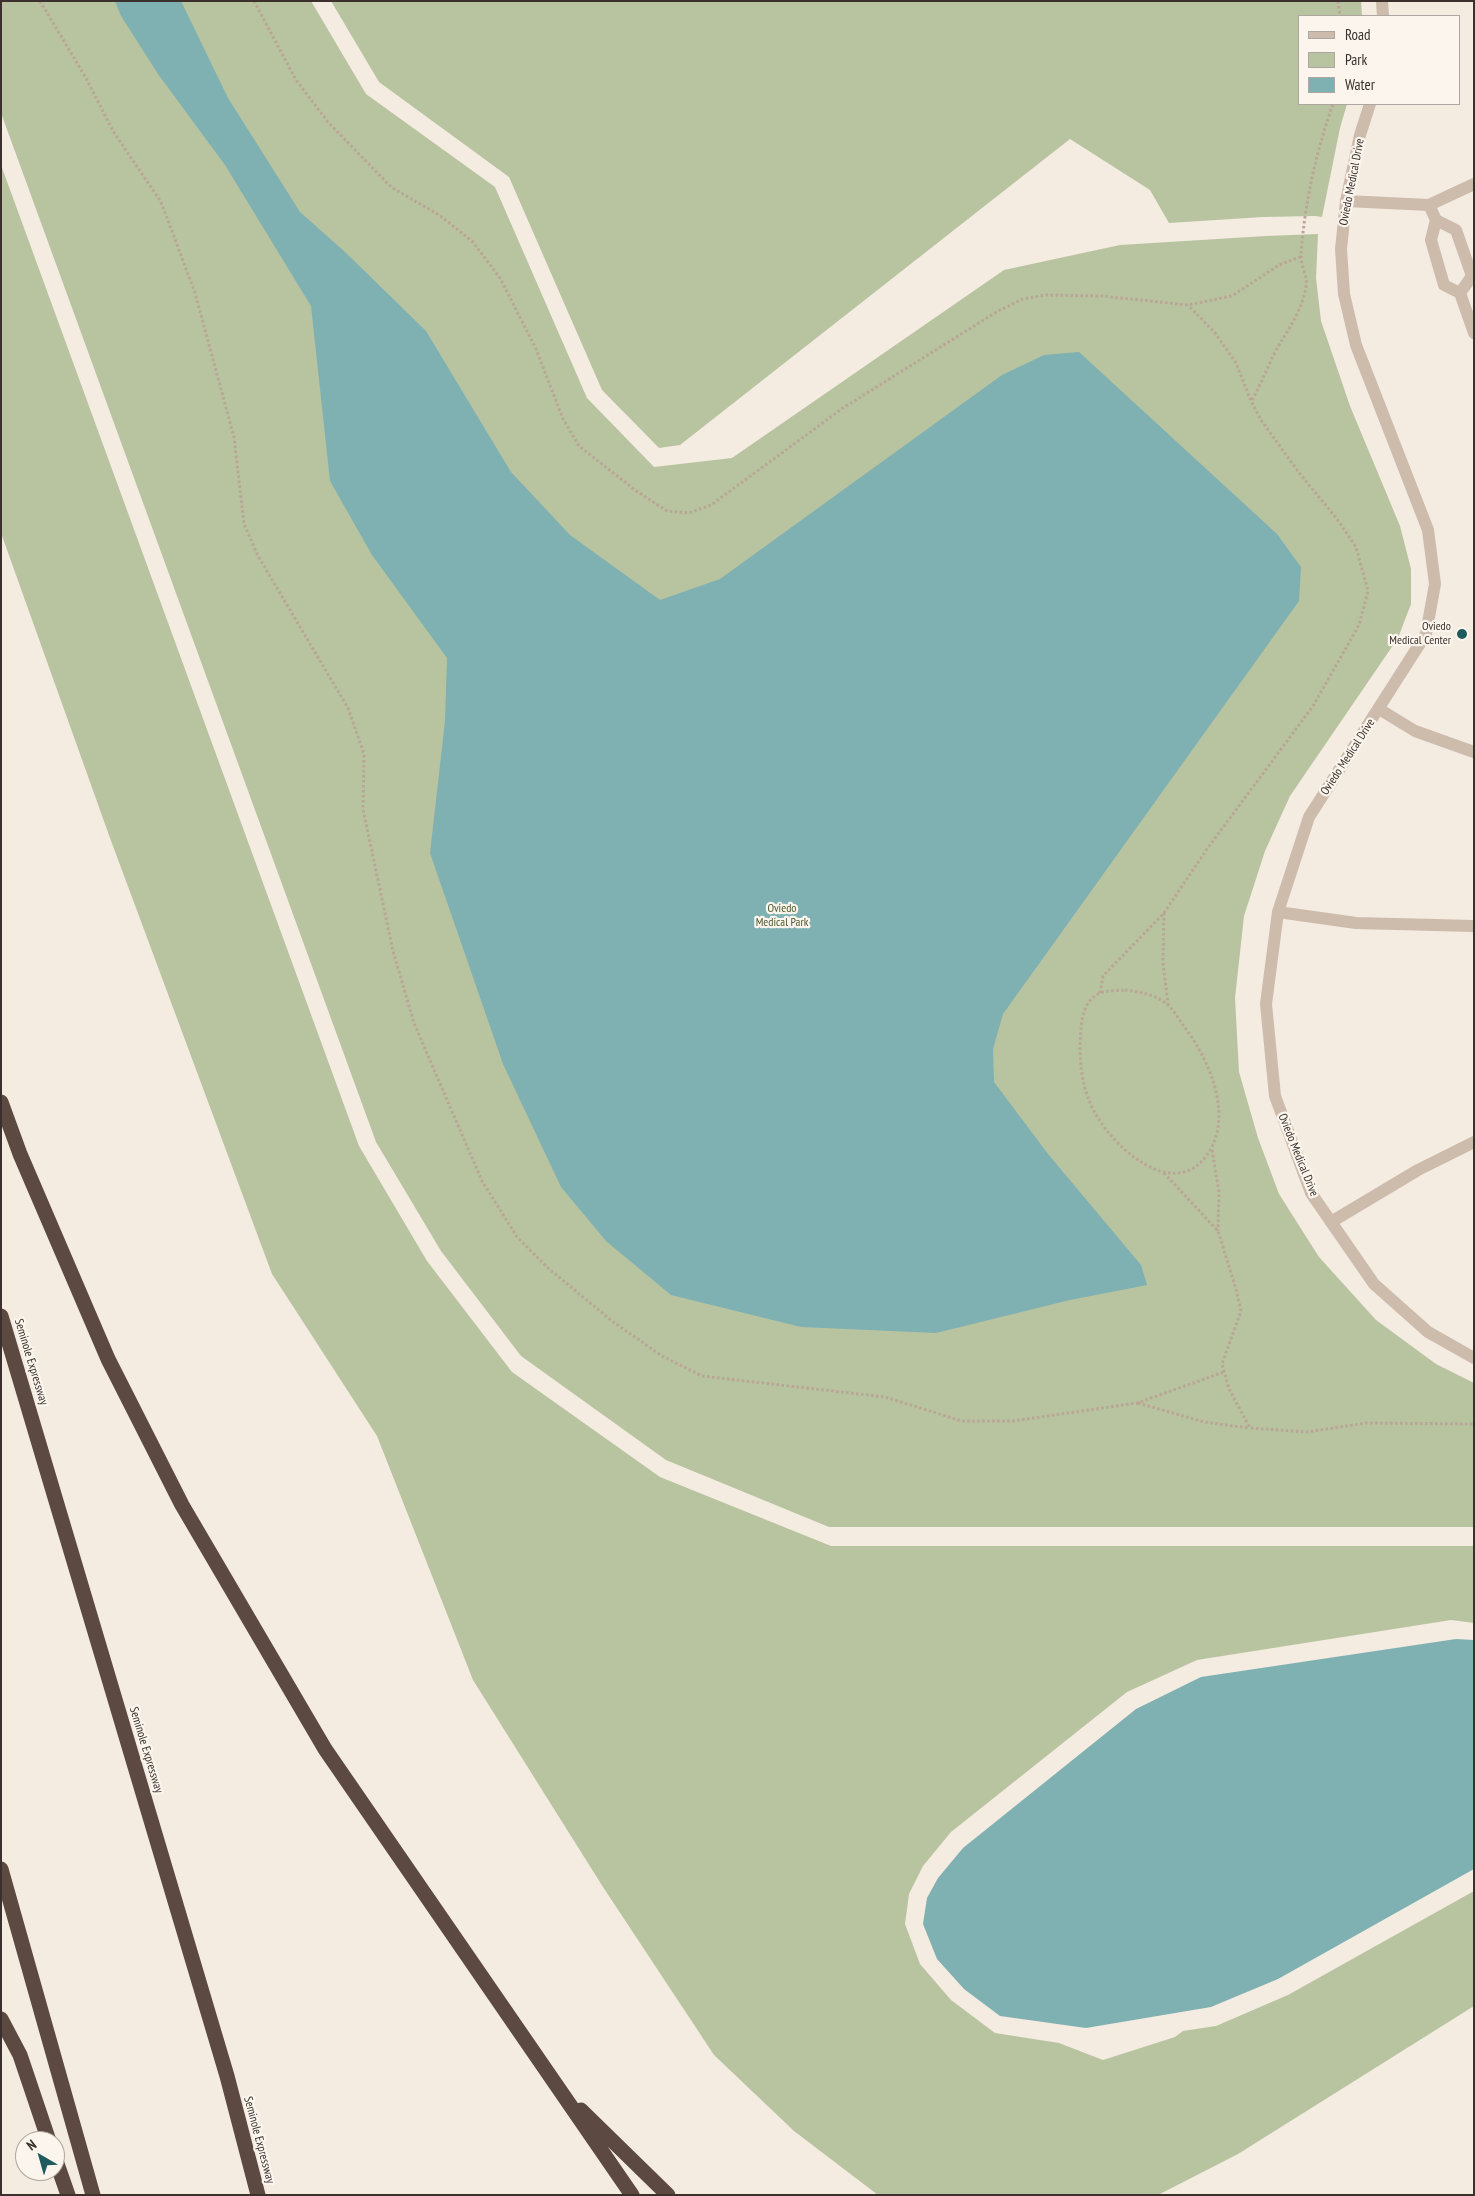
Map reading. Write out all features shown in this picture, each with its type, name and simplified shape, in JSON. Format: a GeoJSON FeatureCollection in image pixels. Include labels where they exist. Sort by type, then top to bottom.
{"type":"FeatureCollection","features":[{"type":"Feature","properties":{"kind":"highway"},"geometry":{"type":"LineString","coordinates":[[1,1102],[20,1154],[108,1359],[182,1505],[325,1749],[632,2195]]}},
{"type":"Feature","properties":{"kind":"highway","name":"Seminole Expressway"},"geometry":{"type":"LineString","coordinates":[[1,1316],[224,2066],[258,2195]]}},
{"type":"Feature","properties":{"kind":"highway"},"geometry":{"type":"LineString","coordinates":[[1,1869],[93,2195]]}},
{"type":"Feature","properties":{"kind":"highway"},"geometry":{"type":"LineString","coordinates":[[1,2019],[20,2055],[46,2131]]}},
{"type":"Feature","properties":{"kind":"highway"},"geometry":{"type":"LineString","coordinates":[[553,2082],[668,2195]]}},
{"type":"Feature","properties":{"kind":"highway"},"geometry":{"type":"LineString","coordinates":[[63,2181],[68,2195]]}},
{"type":"Feature","properties":{"kind":"street"},"geometry":{"type":"LineString","coordinates":[[1382,1],[1383,15]]}},
{"type":"Feature","properties":{"kind":"street","name":"Oviedo Medical Drive"},"geometry":{"type":"LineString","coordinates":[[1370,105],[1360,134],[1346,201],[1341,249],[1343,285],[1356,345],[1428,530],[1435,584],[1426,634],[1309,817],[1278,912],[1266,1004],[1275,1096],[1311,1193],[1374,1284],[1428,1332],[1474,1358]]}},
{"type":"Feature","properties":{"kind":"street"},"geometry":{"type":"LineString","coordinates":[[1346,201],[1429,205],[1474,184]]}},
{"type":"Feature","properties":{"kind":"street"},"geometry":{"type":"LineString","coordinates":[[1429,205],[1436,220],[1456,230],[1472,276],[1460,293]]}},
{"type":"Feature","properties":{"kind":"street"},"geometry":{"type":"LineString","coordinates":[[1436,220],[1431,240],[1444,285],[1460,293],[1474,333]]}},
{"type":"Feature","properties":{"kind":"street"},"geometry":{"type":"LineString","coordinates":[[1379,708],[1415,731],[1474,752]]}},
{"type":"Feature","properties":{"kind":"street"},"geometry":{"type":"LineString","coordinates":[[1278,912],[1356,923],[1474,926]]}},
{"type":"Feature","properties":{"kind":"street"},"geometry":{"type":"LineString","coordinates":[[1331,1222],[1418,1170],[1474,1142]]}},
{"type":"Feature","properties":{"kind":"path"},"geometry":{"type":"LineString","coordinates":[[40,1],[86,78],[113,131],[161,202],[195,293],[234,437],[244,524],[258,556],[348,708],[364,754],[363,809],[394,951],[414,1024],[482,1181],[517,1237],[548,1268],[612,1321],[662,1356],[702,1376],[885,1397],[962,1421],[1013,1421],[1137,1403],[1224,1372]]}},
{"type":"Feature","properties":{"kind":"path"},"geometry":{"type":"LineString","coordinates":[[254,1],[266,20],[296,80],[328,122],[391,187],[439,215],[472,241],[500,278],[536,349],[562,419],[579,446],[635,490],[667,511],[689,513],[711,505],[843,408],[998,310],[1023,299],[1044,295],[1102,296],[1188,305],[1232,296],[1279,265],[1300,257]]}},
{"type":"Feature","properties":{"kind":"path"},"geometry":{"type":"LineString","coordinates":[[1338,1],[1340,15]]}},
{"type":"Feature","properties":{"kind":"path"},"geometry":{"type":"LineString","coordinates":[[1251,401],[1265,376],[1273,356],[1299,313],[1307,284],[1300,257],[1309,191],[1320,140],[1333,105]]}},
{"type":"Feature","properties":{"kind":"path"},"geometry":{"type":"LineString","coordinates":[[1100,993],[1103,976],[1164,913],[1206,849],[1313,706],[1359,625],[1368,590],[1356,547],[1337,519],[1267,428],[1251,401],[1236,362],[1216,333],[1188,305]]}},
{"type":"Feature","properties":{"kind":"path"},"geometry":{"type":"LineString","coordinates":[[1164,913],[1163,963],[1168,1004],[1204,1058],[1213,1082],[1219,1109],[1218,1130],[1212,1149],[1195,1168],[1180,1174],[1164,1173]]}},
{"type":"Feature","properties":{"kind":"path"},"geometry":{"type":"LineString","coordinates":[[1168,1004],[1150,994],[1124,990],[1100,993],[1089,1002],[1082,1018],[1079,1047],[1083,1080],[1089,1102],[1104,1126],[1129,1154],[1164,1173],[1218,1231]]}},
{"type":"Feature","properties":{"kind":"path"},"geometry":{"type":"LineString","coordinates":[[1212,1149],[1219,1192],[1218,1231],[1236,1289],[1240,1312],[1222,1364],[1229,1389],[1250,1428]]}},
{"type":"Feature","properties":{"kind":"path"},"geometry":{"type":"LineString","coordinates":[[1137,1403],[1204,1422],[1250,1428],[1307,1432],[1366,1424],[1474,1424]]}},
{"type":"Feature","properties":{"kind":"green space","name":"Oviedo Medical Park"},"geometry":{"type":"Polygon","coordinates":[[[1,1],[311,1],[366,94],[495,187],[587,398],[654,467],[732,458],[1004,270],[1120,245],[1318,234],[1316,278],[1321,321],[1350,406],[1400,526],[1411,569],[1411,604],[1398,638],[1290,796],[1265,851],[1244,916],[1235,998],[1239,1072],[1258,1138],[1279,1194],[1319,1257],[1376,1320],[1436,1364],[1474,1383],[1474,1527],[829,1527],[666,1460],[521,1356],[441,1251],[376,1142],[1,113],[1,1]]]}},
{"type":"Feature","properties":{"kind":"green space"},"geometry":{"type":"Polygon","coordinates":[[[331,1],[1361,1],[1362,15],[1298,15],[1298,105],[1347,105],[1340,128],[1322,217],[1263,217],[1169,223],[1150,190],[1070,139],[680,445],[659,448],[602,390],[509,177],[379,82],[331,1]]]}},
{"type":"Feature","properties":{"kind":"green space"},"geometry":{"type":"Polygon","coordinates":[[[1,165],[359,1146],[427,1261],[512,1372],[660,1477],[831,1546],[1474,1546],[1474,1623],[1451,1620],[1197,1660],[1127,1692],[951,1832],[923,1866],[909,1894],[905,1924],[920,1964],[951,2000],[995,2033],[1059,2043],[1103,2060],[1175,2037],[1183,2031],[1216,2026],[1288,1995],[1474,1891],[1474,2006],[1238,2154],[1158,2195],[878,2195],[794,2131],[714,2055],[603,1887],[473,1680],[377,1436],[272,1274],[110,838],[1,533],[1,165]]]}},
{"type":"Feature","properties":{"kind":"water"},"geometry":{"type":"Polygon","coordinates":[[[115,1],[181,1],[228,98],[300,212],[345,252],[426,331],[511,472],[570,535],[660,600],[720,579],[1002,375],[1044,355],[1079,352],[1277,534],[1301,567],[1299,601],[1003,1014],[993,1049],[994,1082],[1048,1154],[1141,1265],[1147,1285],[1070,1300],[936,1333],[801,1327],[671,1295],[606,1241],[561,1187],[503,1064],[430,853],[445,721],[447,658],[372,555],[330,481],[311,306],[225,165],[158,74],[121,16],[115,1]]]}},
{"type":"Feature","properties":{"kind":"water"},"geometry":{"type":"Polygon","coordinates":[[[1456,1639],[1474,1640],[1474,1869],[1278,1979],[1211,2007],[1086,2028],[1000,2016],[964,1989],[937,1959],[923,1924],[927,1898],[938,1878],[963,1848],[1136,1709],[1201,1677],[1456,1639]]]}},
{"type":"Feature","properties":{"kind":"place","name":"Oviedo Medical Center"},"geometry":{"type":"Point","coordinates":[1462,634]}}]}
